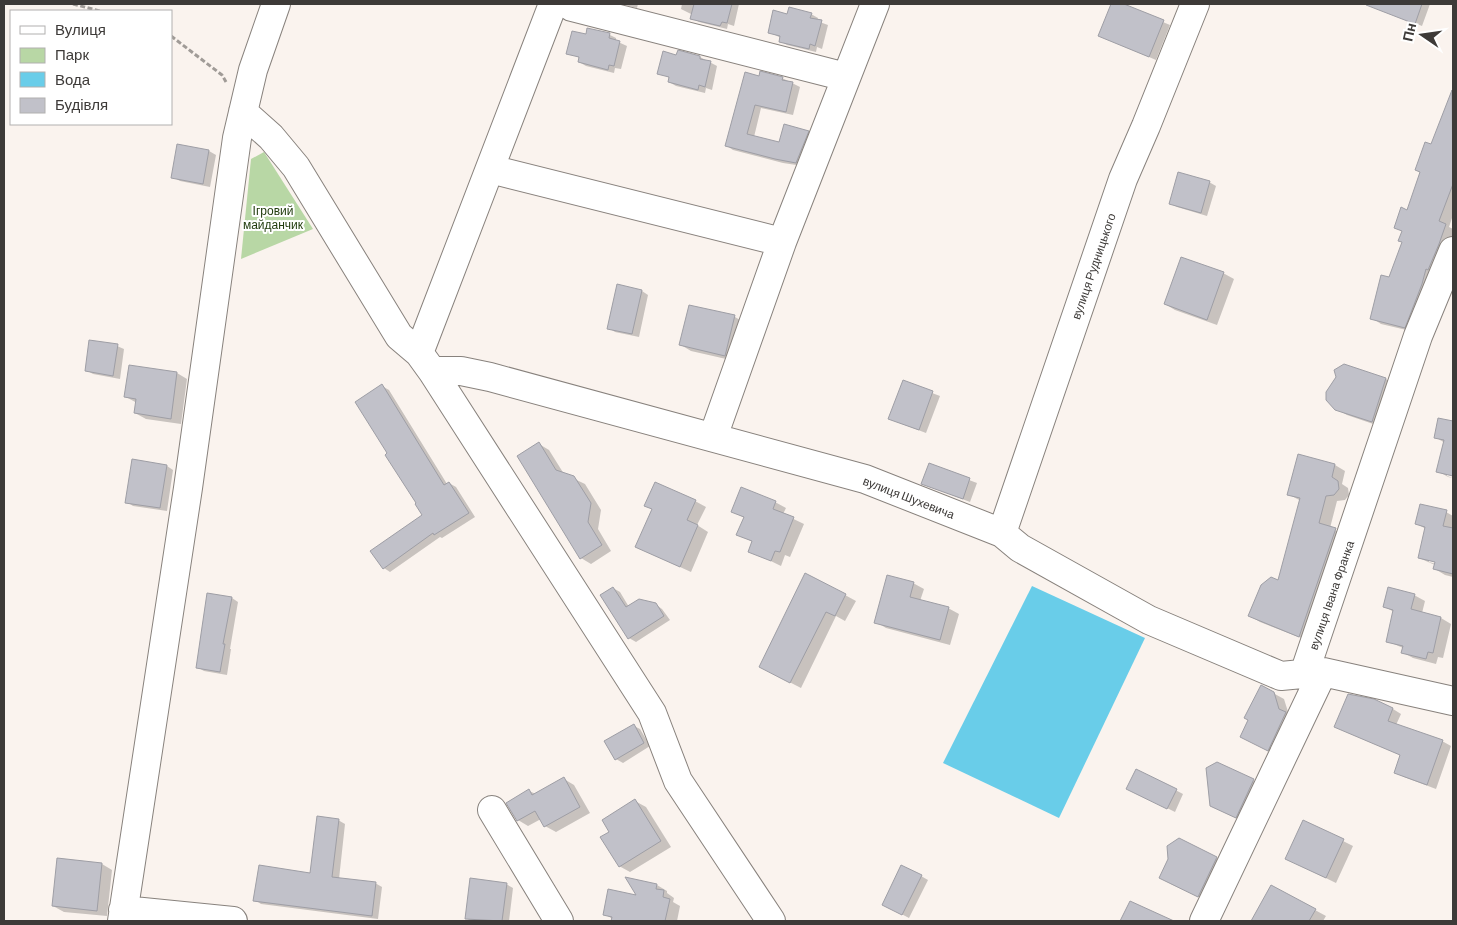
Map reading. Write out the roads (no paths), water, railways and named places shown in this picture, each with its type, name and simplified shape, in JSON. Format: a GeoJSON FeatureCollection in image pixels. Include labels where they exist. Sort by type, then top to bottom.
{"type":"FeatureCollection","features":[{"type":"Feature","properties":{"kind":"street"},"geometry":{"type":"LineString","coordinates":[[233,921],[123,916],[188,488],[237,138],[253,70],[276,4]]}},
{"type":"Feature","properties":{"kind":"street"},"geometry":{"type":"LineString","coordinates":[[713,438],[782,242],[875,4]]}},
{"type":"Feature","properties":{"kind":"street","name":"вулиця Рудницького"},"geometry":{"type":"LineString","coordinates":[[1002,533],[1123,178],[1195,4]]}},
{"type":"Feature","properties":{"kind":"street"},"geometry":{"type":"LineString","coordinates":[[426,362],[490,169],[562,6],[846,77]]}},
{"type":"Feature","properties":{"kind":"street"},"geometry":{"type":"LineString","coordinates":[[242,112],[271,137],[296,166],[399,336],[426,362],[652,713],[678,781],[771,921]]}},
{"type":"Feature","properties":{"kind":"street"},"geometry":{"type":"LineString","coordinates":[[490,169],[782,242]]}},
{"type":"Feature","properties":{"kind":"street","name":"вулиця Івана Франка"},"geometry":{"type":"LineString","coordinates":[[1304,674],[1418,336],[1453,252]]}},
{"type":"Feature","properties":{"kind":"street","name":"вулиця Шухевича"},"geometry":{"type":"LineString","coordinates":[[426,362],[490,377],[865,479],[1002,533],[1020,548],[1149,620],[1281,676],[1322,672],[1453,701]]}},
{"type":"Feature","properties":{"kind":"street"},"geometry":{"type":"LineString","coordinates":[[1204,921],[1318,682],[1304,674]]}},
{"type":"Feature","properties":{"kind":"street"},"geometry":{"type":"LineString","coordinates":[[492,810],[560,921]]}},
{"type":"Feature","properties":{"kind":"water"},"geometry":{"type":"Polygon","coordinates":[[[1032,586],[1145,638],[1059,818],[943,763],[1032,586]]]}},
{"type":"Feature","properties":{"kind":"park label","name":"Ігровий майданчик"},"geometry":{"type":"Point","coordinates":[273,217]}}]}
